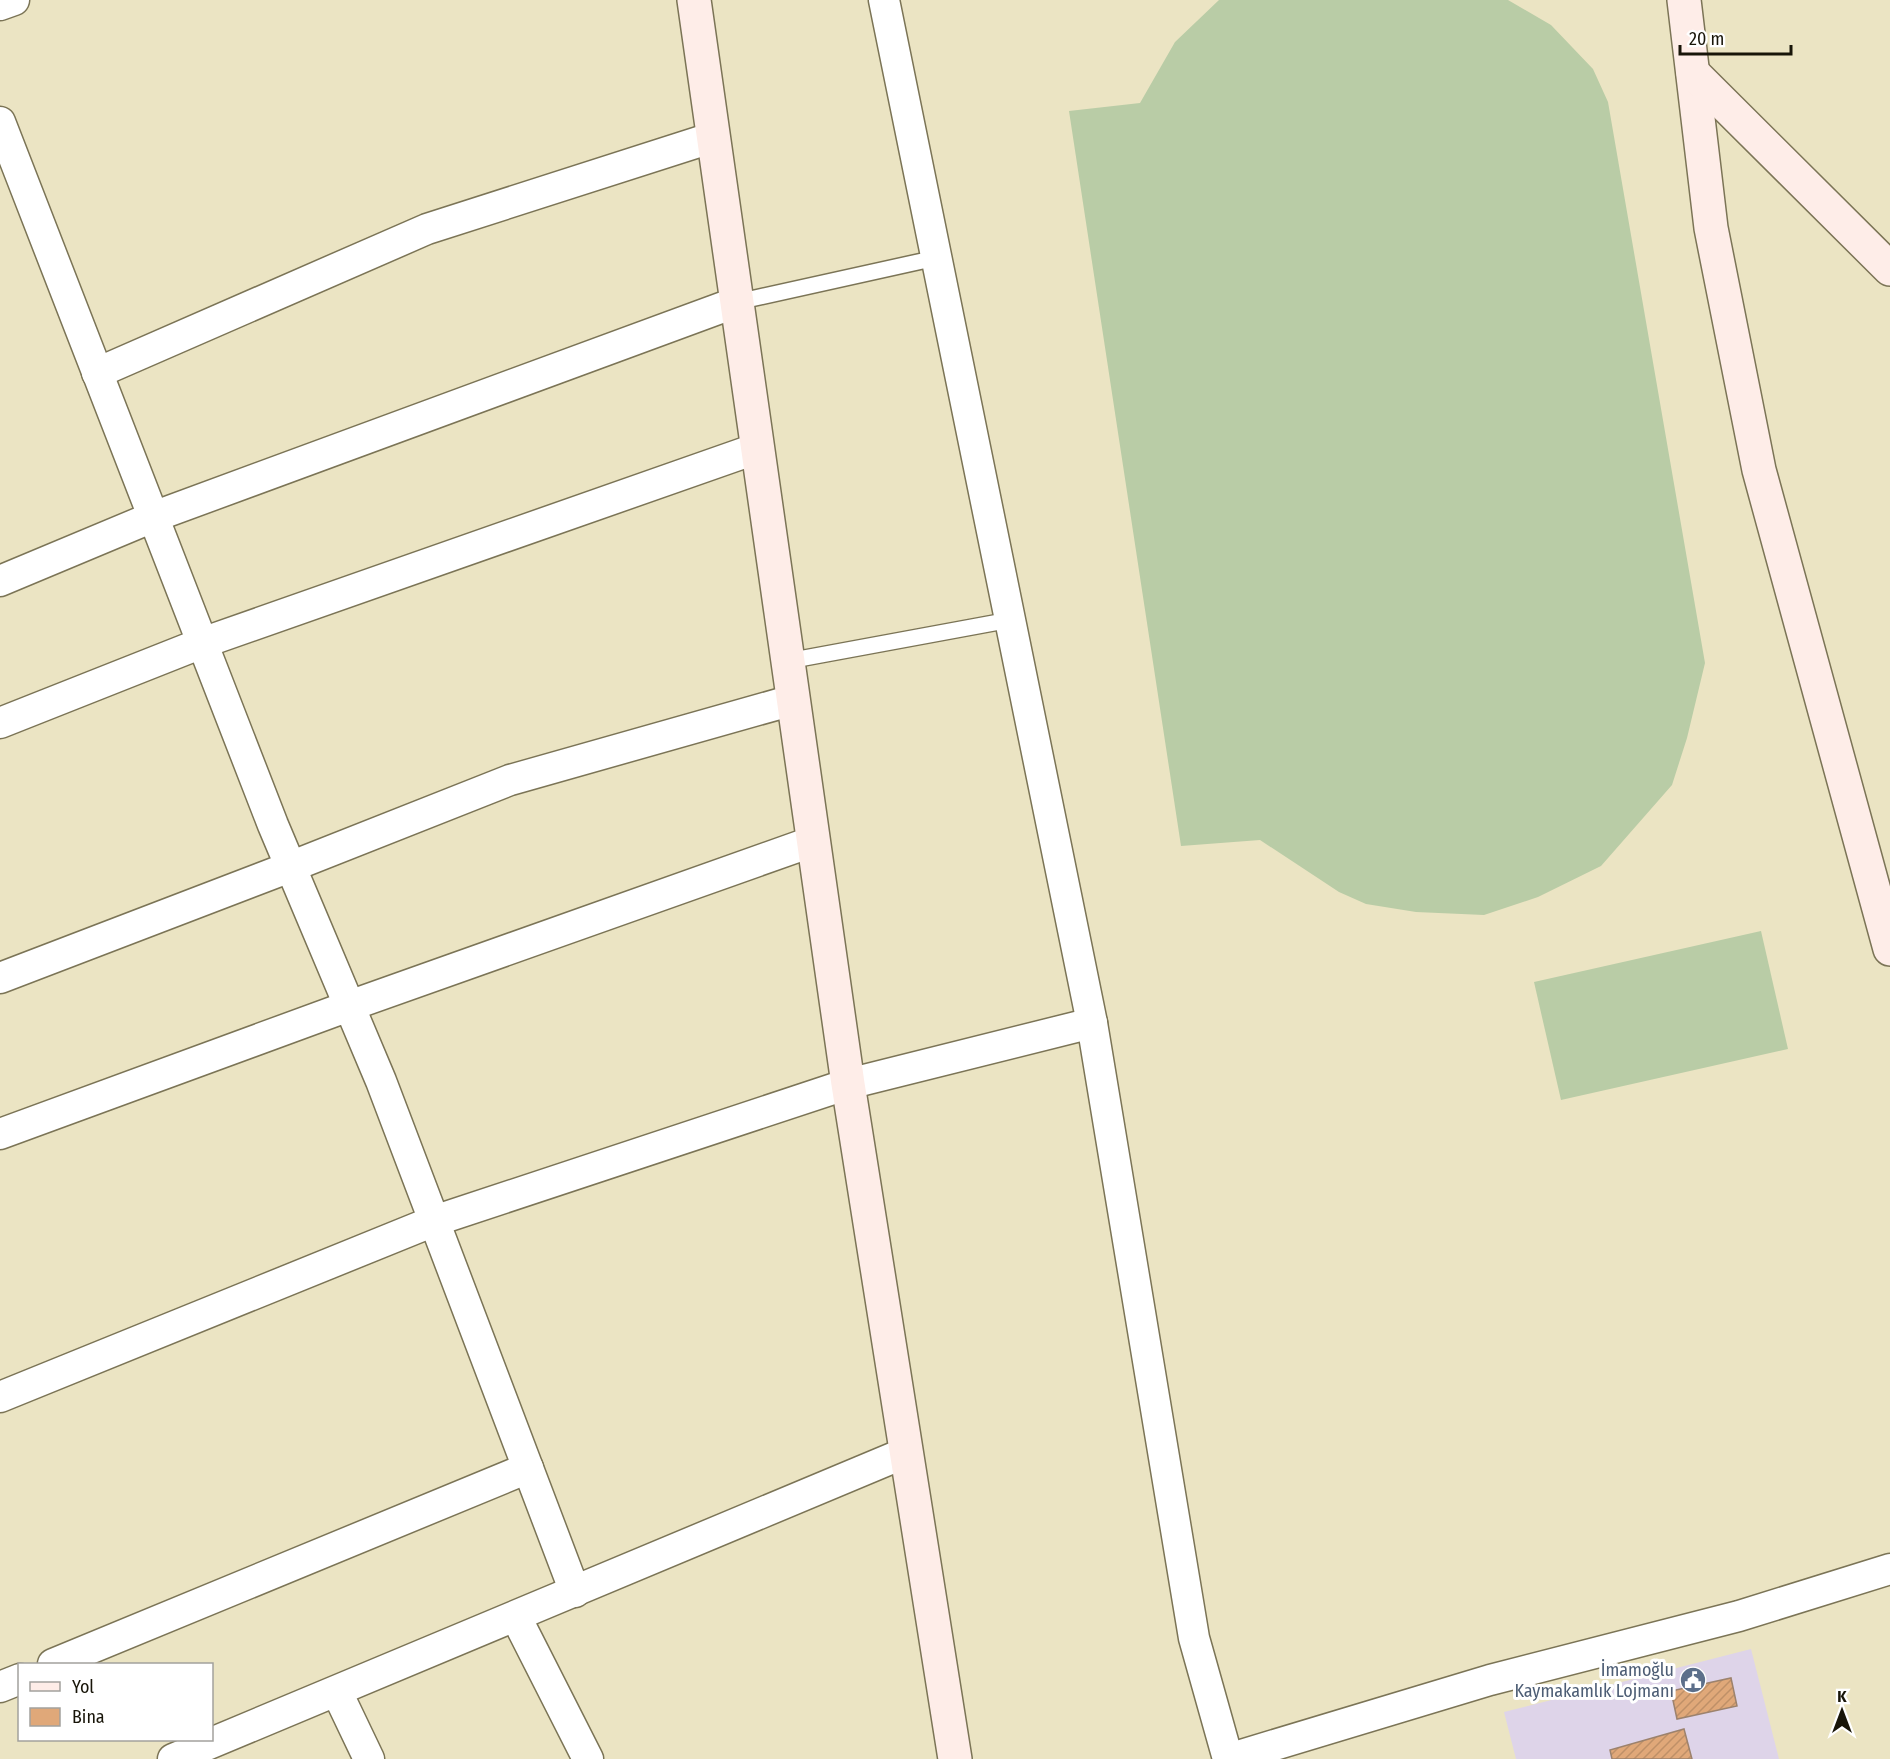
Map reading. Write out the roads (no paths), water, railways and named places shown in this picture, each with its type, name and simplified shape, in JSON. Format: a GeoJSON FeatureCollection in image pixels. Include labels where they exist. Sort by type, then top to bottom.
{"type":"FeatureCollection","features":[{"type":"Feature","properties":{"kind":"street"},"geometry":{"type":"LineString","coordinates":[[0,5],[14,0]]}},
{"type":"Feature","properties":{"kind":"street"},"geometry":{"type":"LineString","coordinates":[[694,0],[848,1084],[955,1759]]}},
{"type":"Feature","properties":{"kind":"street"},"geometry":{"type":"LineString","coordinates":[[884,0],[1092,1023],[1194,1638],[1228,1759],[1490,1680],[1739,1616],[1890,1569]]}},
{"type":"Feature","properties":{"kind":"street"},"geometry":{"type":"LineString","coordinates":[[1684,0],[1711,228],[1759,470],[1890,949]]}},
{"type":"Feature","properties":{"kind":"street"},"geometry":{"type":"LineString","coordinates":[[1693,73],[1890,269]]}},
{"type":"Feature","properties":{"kind":"street"},"geometry":{"type":"LineString","coordinates":[[0,122],[290,867],[381,1081],[575,1592]]}},
{"type":"Feature","properties":{"kind":"street"},"geometry":{"type":"LineString","coordinates":[[97,373],[427,229],[714,137]]}},
{"type":"Feature","properties":{"kind":"street"},"geometry":{"type":"LineString","coordinates":[[0,581],[153,517],[737,302]]}},
{"type":"Feature","properties":{"kind":"street"},"geometry":{"type":"LineString","coordinates":[[0,723],[202,643],[758,448]]}},
{"type":"Feature","properties":{"kind":"street"},"geometry":{"type":"LineString","coordinates":[[0,978],[510,780],[794,700]]}},
{"type":"Feature","properties":{"kind":"street"},"geometry":{"type":"LineString","coordinates":[[0,1134],[349,1006],[814,841]]}},
{"type":"Feature","properties":{"kind":"street"},"geometry":{"type":"LineString","coordinates":[[0,1397],[434,1221],[848,1084],[1092,1023]]}},
{"type":"Feature","properties":{"kind":"street"},"geometry":{"type":"LineString","coordinates":[[173,1759],[908,1452]]}},
{"type":"Feature","properties":{"kind":"street"},"geometry":{"type":"LineString","coordinates":[[58,1663],[528,1467]]}},
{"type":"Feature","properties":{"kind":"street"},"geometry":{"type":"LineString","coordinates":[[516,1617],[588,1759]]}},
{"type":"Feature","properties":{"kind":"street"},"geometry":{"type":"LineString","coordinates":[[0,1687],[18,1679]]}},
{"type":"Feature","properties":{"kind":"street"},"geometry":{"type":"LineString","coordinates":[[337,1692],[369,1759]]}},
{"type":"Feature","properties":{"kind":"lane"},"geometry":{"type":"LineString","coordinates":[[737,302],[936,258]]}},
{"type":"Feature","properties":{"kind":"lane"},"geometry":{"type":"LineString","coordinates":[[788,661],[1010,620]]}},
{"type":"Feature","properties":{"kind":"place","name":"İmamoğlu Kaymakamlık Lojmanı"},"geometry":{"type":"Point","coordinates":[1693,1680]}}]}
